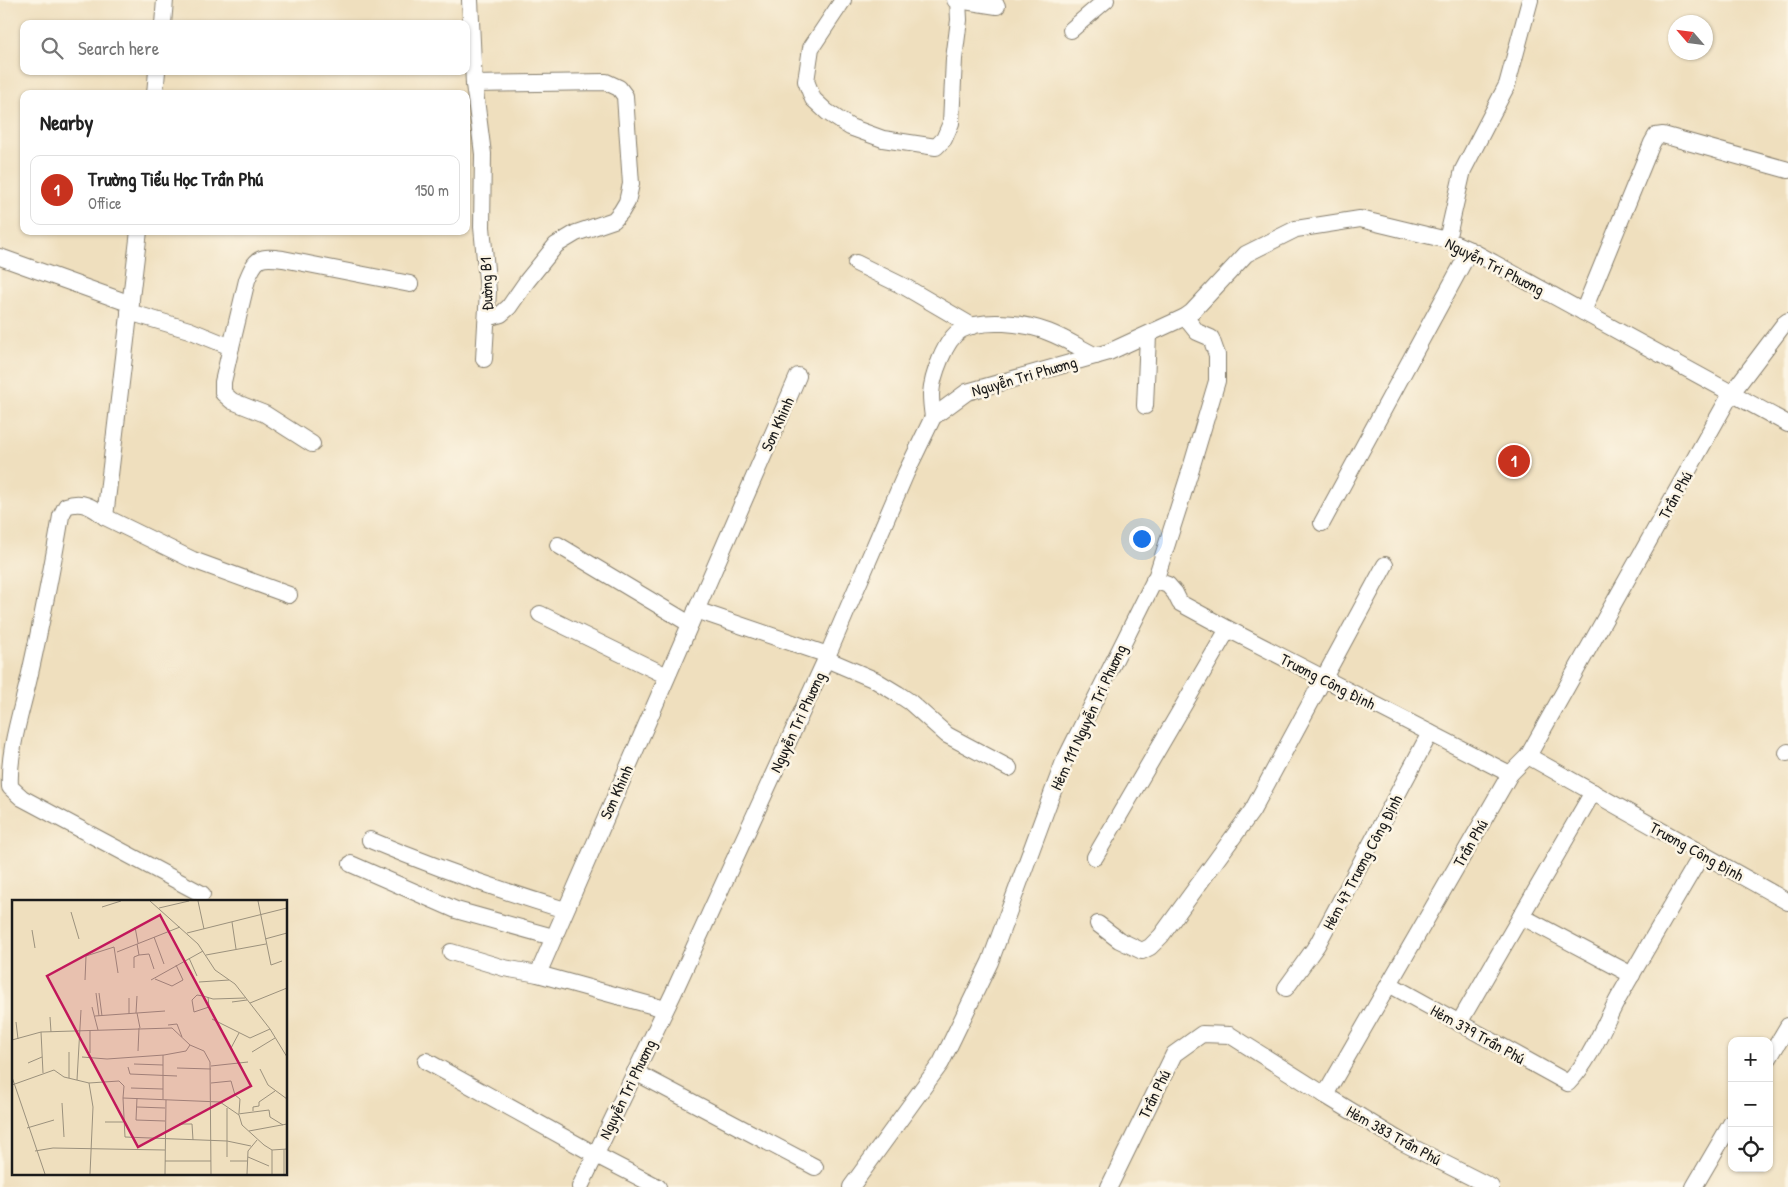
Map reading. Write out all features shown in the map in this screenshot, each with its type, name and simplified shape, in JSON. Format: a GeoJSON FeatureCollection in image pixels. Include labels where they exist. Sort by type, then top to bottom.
{"type":"FeatureCollection","features":[{"type":"Feature","properties":{"kind":"street"},"geometry":{"type":"LineString","coordinates":[[163,20],[165,0]]}},
{"type":"Feature","properties":{"kind":"street","name":"Đường B1"},"geometry":{"type":"LineString","coordinates":[[470,0],[474,84],[483,154],[482,227],[488,292],[484,359]]}},
{"type":"Feature","properties":{"kind":"street"},"geometry":{"type":"LineString","coordinates":[[842,0],[811,48],[806,81],[813,99],[827,112],[850,127],[883,139],[936,147],[944,139],[951,122],[954,59],[959,20],[957,0],[997,6]]}},
{"type":"Feature","properties":{"kind":"street"},"geometry":{"type":"LineString","coordinates":[[1071,30],[1106,0]]}},
{"type":"Feature","properties":{"kind":"street"},"geometry":{"type":"LineString","coordinates":[[1448,240],[1463,170],[1508,85],[1530,0]]}},
{"type":"Feature","properties":{"kind":"street"},"geometry":{"type":"LineString","coordinates":[[156,90],[157,75]]}},
{"type":"Feature","properties":{"kind":"street"},"geometry":{"type":"LineString","coordinates":[[474,84],[606,82],[619,88],[625,96],[630,158],[631,184],[627,202],[614,220],[576,232],[556,245],[509,307],[501,314],[487,318]]}},
{"type":"Feature","properties":{"kind":"street"},"geometry":{"type":"LineString","coordinates":[[1583,312],[1656,136],[1663,135],[1788,170]]}},
{"type":"Feature","properties":{"kind":"street","name":"Nguyễn Tri Phương"},"geometry":{"type":"LineString","coordinates":[[580,1187],[665,1009],[827,657],[906,473],[933,417],[967,392],[1109,352],[1148,335],[1185,318],[1246,254],[1296,229],[1360,219],[1448,240],[1470,250],[1788,424]]}},
{"type":"Feature","properties":{"kind":"street"},"geometry":{"type":"LineString","coordinates":[[105,517],[139,235]]}},
{"type":"Feature","properties":{"kind":"street"},"geometry":{"type":"LineString","coordinates":[[1322,523],[1470,250]]}},
{"type":"Feature","properties":{"kind":"street"},"geometry":{"type":"LineString","coordinates":[[0,256],[232,348]]}},
{"type":"Feature","properties":{"kind":"street"},"geometry":{"type":"LineString","coordinates":[[312,444],[265,414],[232,401],[223,394],[223,382],[251,270],[261,259],[266,257],[410,284]]}},
{"type":"Feature","properties":{"kind":"street"},"geometry":{"type":"LineString","coordinates":[[856,263],[907,288],[972,326]]}},
{"type":"Feature","properties":{"kind":"street","name":"Hẻm 111 Nguyễn Tri Phương"},"geometry":{"type":"LineString","coordinates":[[851,1187],[942,1063],[990,962],[1063,764],[1158,575],[1217,381],[1218,355],[1211,338],[1198,332],[1185,318]]}},
{"type":"Feature","properties":{"kind":"street","name":"Trần Phú"},"geometry":{"type":"LineString","coordinates":[[1109,1187],[1174,1054],[1202,1034],[1230,1035],[1325,1095],[1510,774],[1528,756],[1731,394],[1788,321]]}},
{"type":"Feature","properties":{"kind":"street"},"geometry":{"type":"LineString","coordinates":[[933,417],[931,394],[940,359],[950,341],[960,331],[972,326],[988,323],[1018,325],[1040,330],[1096,356]]}},
{"type":"Feature","properties":{"kind":"street"},"geometry":{"type":"LineString","coordinates":[[1145,406],[1148,335]]}},
{"type":"Feature","properties":{"kind":"street","name":"Sơn Khinh"},"geometry":{"type":"LineString","coordinates":[[538,974],[798,376]]}},
{"type":"Feature","properties":{"kind":"street"},"geometry":{"type":"LineString","coordinates":[[202,894],[22,798],[10,787],[9,773],[49,588],[61,516],[66,506],[75,503],[94,508],[105,517],[193,560],[289,595]]}},
{"type":"Feature","properties":{"kind":"street"},"geometry":{"type":"LineString","coordinates":[[558,545],[693,617],[827,657],[875,680],[910,702],[947,735],[1009,768]]}},
{"type":"Feature","properties":{"kind":"street"},"geometry":{"type":"LineString","coordinates":[[1098,924],[1119,940],[1142,951],[1150,947],[1161,936],[1252,811],[1385,564]]}},
{"type":"Feature","properties":{"kind":"street","name":"Trương Công Định"},"geometry":{"type":"LineString","coordinates":[[1154,580],[1168,585],[1180,603],[1510,774]]}},
{"type":"Feature","properties":{"kind":"street"},"geometry":{"type":"LineString","coordinates":[[540,614],[667,676]]}},
{"type":"Feature","properties":{"kind":"street"},"geometry":{"type":"LineString","coordinates":[[1096,857],[1228,629]]}},
{"type":"Feature","properties":{"kind":"street","name":"Hẻm 47 Trương Công Định"},"geometry":{"type":"LineString","coordinates":[[1286,988],[1317,946],[1430,733]]}},
{"type":"Feature","properties":{"kind":"street","name":"Trương Công Định"},"geometry":{"type":"LineString","coordinates":[[1528,756],[1788,902]]}},
{"type":"Feature","properties":{"kind":"street"},"geometry":{"type":"LineString","coordinates":[[1459,1023],[1593,792]]}},
{"type":"Feature","properties":{"kind":"street"},"geometry":{"type":"LineString","coordinates":[[370,840],[416,860],[496,889],[565,910]]}},
{"type":"Feature","properties":{"kind":"street"},"geometry":{"type":"LineString","coordinates":[[1521,916],[1632,975],[1702,854]]}},
{"type":"Feature","properties":{"kind":"street"},"geometry":{"type":"LineString","coordinates":[[351,864],[456,910],[553,937]]}},
{"type":"Feature","properties":{"kind":"street"},"geometry":{"type":"LineString","coordinates":[[451,952],[504,968],[538,974],[665,1009]]}},
{"type":"Feature","properties":{"kind":"street","name":"Hẻm 379 Trần Phú"},"geometry":{"type":"LineString","coordinates":[[1389,984],[1568,1083],[1579,1071],[1632,975]]}},
{"type":"Feature","properties":{"kind":"street"},"geometry":{"type":"LineString","coordinates":[[1773,1051],[1788,1026]]}},
{"type":"Feature","properties":{"kind":"street"},"geometry":{"type":"LineString","coordinates":[[426,1061],[658,1187]]}},
{"type":"Feature","properties":{"kind":"street"},"geometry":{"type":"LineString","coordinates":[[635,1072],[816,1167]]}},
{"type":"Feature","properties":{"kind":"street","name":"Hẻm 383 Trần Phú"},"geometry":{"type":"LineString","coordinates":[[1325,1095],[1402,1142],[1491,1187]]}},
{"type":"Feature","properties":{"kind":"street"},"geometry":{"type":"LineString","coordinates":[[1694,1187],[1729,1127]]}},
{"type":"Feature","properties":{"kind":"place","name":"Trường Tiểu Học Trần Phú"},"geometry":{"type":"Point","coordinates":[1514,461]}}]}
